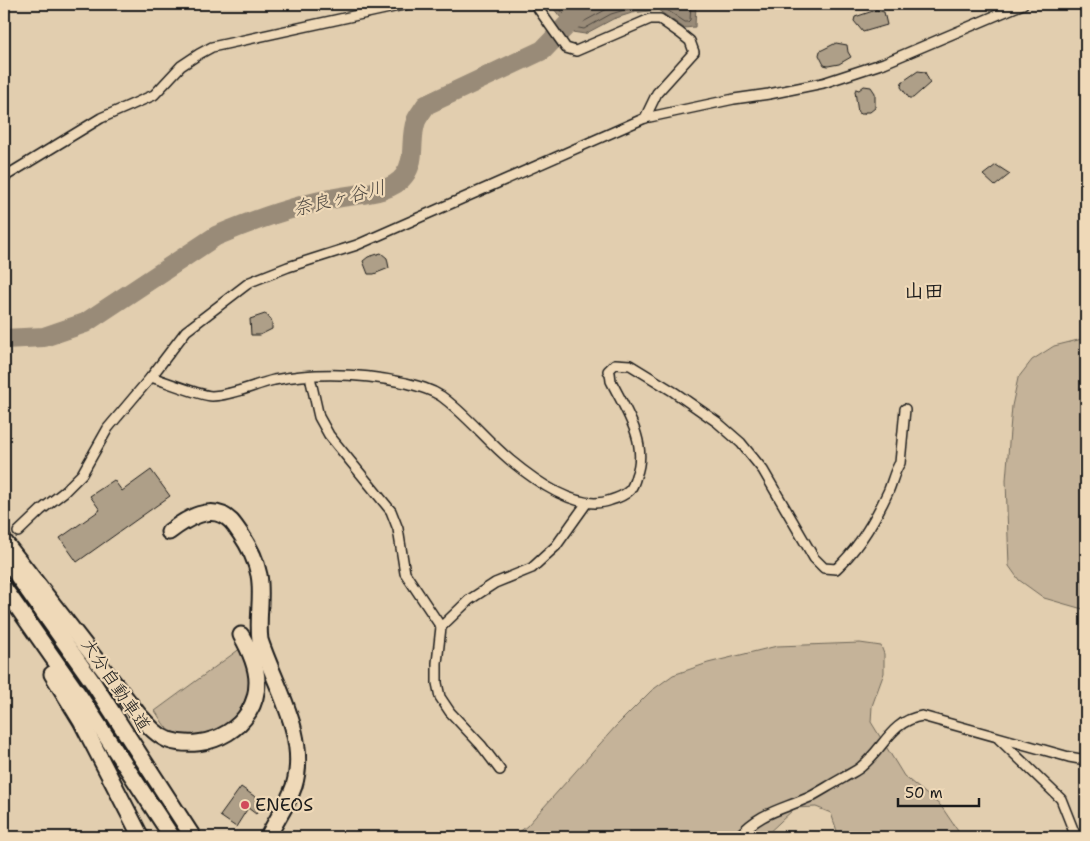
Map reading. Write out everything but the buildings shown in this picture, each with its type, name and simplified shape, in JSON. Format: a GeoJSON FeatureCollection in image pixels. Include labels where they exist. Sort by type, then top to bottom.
{"type":"FeatureCollection","features":[{"type":"Feature","properties":{"kind":"highway"},"geometry":{"type":"LineString","coordinates":[[169,532],[184,521],[197,515],[210,512],[221,514],[231,521],[246,541],[255,559],[261,592],[258,624],[260,640],[294,729],[298,766],[288,802],[268,837]]}},
{"type":"Feature","properties":{"kind":"highway"},"geometry":{"type":"LineString","coordinates":[[4,541],[139,715],[153,730],[166,739],[183,743],[202,743],[218,738],[234,729],[247,715],[257,682],[254,662],[241,635]]}},
{"type":"Feature","properties":{"kind":"highway","name":"大分自動車道"},"geometry":{"type":"LineString","coordinates":[[4,556],[94,684],[193,837]]}},
{"type":"Feature","properties":{"kind":"highway","name":"大分自動車道"},"geometry":{"type":"LineString","coordinates":[[4,588],[172,837]]}},
{"type":"Feature","properties":{"kind":"highway"},"geometry":{"type":"LineString","coordinates":[[4,599],[81,721],[141,837]]}},
{"type":"Feature","properties":{"kind":"street"},"geometry":{"type":"LineString","coordinates":[[4,177],[101,118],[154,95],[181,66],[212,47],[408,4]]}},
{"type":"Feature","properties":{"kind":"street"},"geometry":{"type":"LineString","coordinates":[[535,4],[566,48],[576,51],[650,19],[660,19],[690,42],[694,52],[656,93],[645,118]]}},
{"type":"Feature","properties":{"kind":"street"},"geometry":{"type":"LineString","coordinates":[[18,532],[82,474],[108,428],[151,377],[186,331],[250,282],[288,267],[357,245],[645,118],[822,83],[884,63],[1023,4]]}},
{"type":"Feature","properties":{"kind":"street"},"geometry":{"type":"LineString","coordinates":[[151,377],[210,396],[235,393],[273,381],[338,375],[375,378],[425,388],[447,401],[509,460],[525,472],[562,494],[586,504],[606,502],[622,496],[631,489],[639,468],[639,446],[636,432],[611,381],[608,370],[615,364],[630,366],[674,392],[717,422],[740,444],[763,470],[814,558],[824,568],[836,569],[849,557],[876,516],[893,481],[900,463],[904,409]]}},
{"type":"Feature","properties":{"kind":"street"},"geometry":{"type":"LineString","coordinates":[[310,377],[319,417],[329,435],[392,511],[398,529],[405,573],[441,627],[437,683],[440,697],[450,712],[481,745],[500,770]]}},
{"type":"Feature","properties":{"kind":"street"},"geometry":{"type":"LineString","coordinates":[[441,627],[468,600],[495,583],[532,568],[556,546],[586,504]]}},
{"type":"Feature","properties":{"kind":"street"},"geometry":{"type":"LineString","coordinates":[[738,837],[759,818],[809,797],[862,767],[900,724],[910,718],[922,716],[1069,757],[1086,760]]}},
{"type":"Feature","properties":{"kind":"street"},"geometry":{"type":"LineString","coordinates":[[997,737],[1062,799],[1076,837]]}},
{"type":"Feature","properties":{"kind":"shaded area"},"geometry":{"type":"Polygon","coordinates":[[[1086,338],[1086,610],[1044,598],[1019,580],[1009,566],[1006,480],[1012,406],[1018,378],[1032,360],[1054,346],[1086,338]]]}},
{"type":"Feature","properties":{"kind":"shaded area"},"geometry":{"type":"Polygon","coordinates":[[[860,643],[881,646],[884,654],[884,673],[872,706],[871,722],[904,776],[941,806],[962,837],[839,837],[831,813],[816,807],[795,808],[764,837],[513,837],[527,826],[616,726],[651,691],[673,675],[708,663],[777,646],[860,643]]]}},
{"type":"Feature","properties":{"kind":"shaded area"},"geometry":{"type":"Polygon","coordinates":[[[241,648],[248,668],[249,684],[245,699],[236,716],[222,727],[194,735],[184,735],[168,729],[155,711],[241,648]]]}},
{"type":"Feature","properties":{"kind":"water"},"geometry":{"type":"Polygon","coordinates":[[[550,4],[696,4],[695,27],[684,28],[658,10],[632,13],[613,19],[585,34],[572,32],[550,4]]]}},
{"type":"Feature","properties":{"kind":"waterway","name":"奈良ヶ谷川"},"geometry":{"type":"LineString","coordinates":[[4,339],[44,337],[85,323],[216,236],[233,229],[267,216],[319,201],[374,192],[394,185],[400,181],[408,170],[412,156],[414,128],[417,119],[426,105],[543,50],[587,4]]}},
{"type":"Feature","properties":{"kind":"place","name":"ENEOS"},"geometry":{"type":"Point","coordinates":[245,805]}},
{"type":"Feature","properties":{"kind":"district","name":"山田"},"geometry":{"type":"Point","coordinates":[924,291]}}]}
